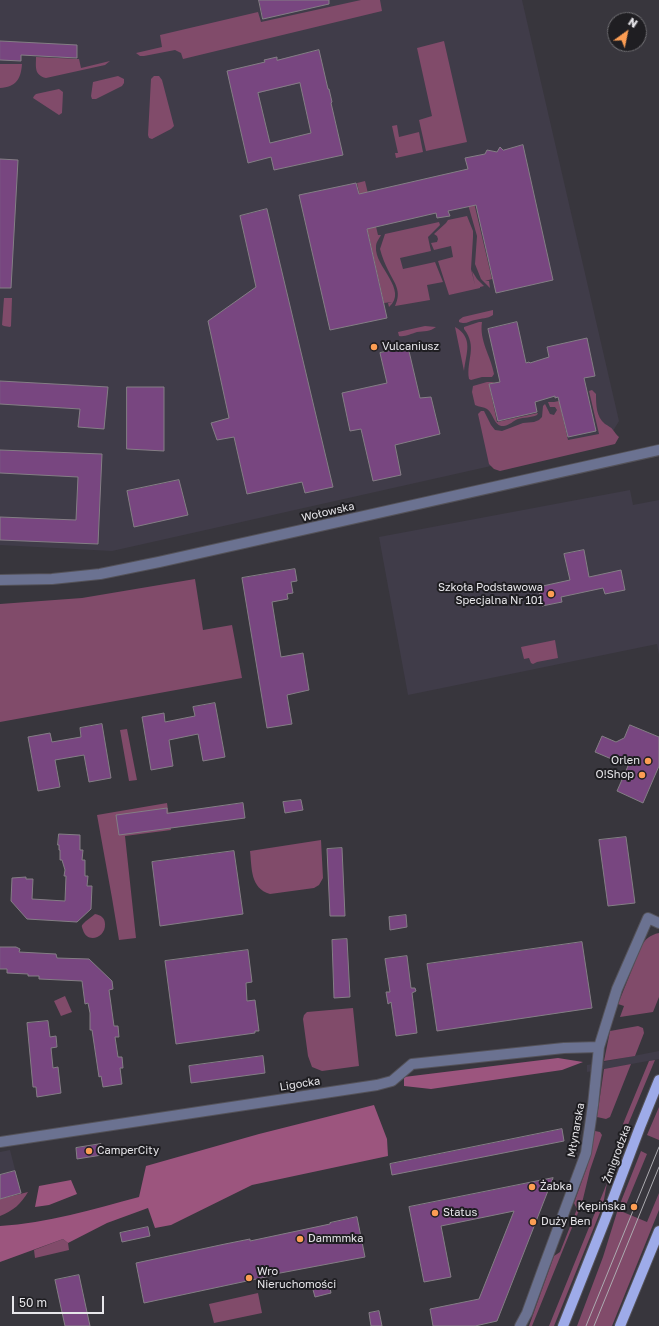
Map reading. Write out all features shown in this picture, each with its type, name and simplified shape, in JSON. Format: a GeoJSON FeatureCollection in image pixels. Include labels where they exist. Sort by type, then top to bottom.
{"type":"FeatureCollection","features":[{"type":"Feature","properties":{"kind":"main road","name":"Żmigrodzka"},"geometry":{"type":"LineString","coordinates":[[563,1326],[659,1080]]}},
{"type":"Feature","properties":{"kind":"main road"},"geometry":{"type":"LineString","coordinates":[[620,1326],[659,1230]]}},
{"type":"Feature","properties":{"kind":"street","name":"Wołowska"},"geometry":{"type":"LineString","coordinates":[[0,580],[52,580],[100,574],[659,450]]}},
{"type":"Feature","properties":{"kind":"street","name":"Młynarska"},"geometry":{"type":"LineString","coordinates":[[520,1326],[586,1153],[599,1047],[617,989],[648,918],[659,923]]}},
{"type":"Feature","properties":{"kind":"street","name":"Ligocka"},"geometry":{"type":"LineString","coordinates":[[0,1142],[377,1085],[392,1081],[412,1064],[564,1048],[599,1047]]}},
{"type":"Feature","properties":{"kind":"shaded area"},"geometry":{"type":"Polygon","coordinates":[[[0,0],[522,0],[619,421],[613,431],[491,466],[112,551],[0,545],[0,0]]]}},
{"type":"Feature","properties":{"kind":"shaded area"},"geometry":{"type":"Polygon","coordinates":[[[361,0],[380,0],[382,11],[183,59],[181,53],[175,50],[144,56],[140,56],[136,53],[162,47],[160,35],[258,12],[261,22],[361,0]]]}},
{"type":"Feature","properties":{"kind":"shaded area"},"geometry":{"type":"Polygon","coordinates":[[[444,41],[467,142],[426,151],[419,120],[432,116],[417,48],[444,41]]]}},
{"type":"Feature","properties":{"kind":"shaded area"},"geometry":{"type":"Polygon","coordinates":[[[36,57],[79,59],[81,68],[110,61],[105,65],[46,78],[39,75],[36,70],[36,57]]]}},
{"type":"Feature","properties":{"kind":"shaded area"},"geometry":{"type":"Polygon","coordinates":[[[0,64],[22,64],[19,78],[14,84],[0,88],[0,64]]]}},
{"type":"Feature","properties":{"kind":"shaded area"},"geometry":{"type":"Polygon","coordinates":[[[118,76],[124,79],[122,86],[96,99],[92,99],[93,82],[118,76]]]}},
{"type":"Feature","properties":{"kind":"shaded area"},"geometry":{"type":"Polygon","coordinates":[[[154,76],[159,76],[162,80],[174,126],[152,139],[149,138],[148,135],[151,79],[154,76]]]}},
{"type":"Feature","properties":{"kind":"shaded area"},"geometry":{"type":"Polygon","coordinates":[[[59,89],[63,92],[62,113],[59,115],[33,98],[36,94],[59,89]]]}},
{"type":"Feature","properties":{"kind":"shaded area"},"geometry":{"type":"Polygon","coordinates":[[[397,125],[399,137],[419,132],[423,152],[396,158],[395,153],[398,153],[392,126],[397,125]]]}},
{"type":"Feature","properties":{"kind":"shaded area"},"geometry":{"type":"Polygon","coordinates":[[[365,181],[378,235],[381,235],[376,245],[377,254],[395,293],[394,300],[389,307],[388,303],[392,302],[384,303],[357,183],[365,181]]]}},
{"type":"Feature","properties":{"kind":"shaded area"},"geometry":{"type":"Polygon","coordinates":[[[471,190],[492,279],[485,281],[489,281],[490,288],[481,279],[475,264],[477,236],[467,201],[471,190]]]}},
{"type":"Feature","properties":{"kind":"shaded area"},"geometry":{"type":"Polygon","coordinates":[[[467,216],[473,231],[471,269],[475,285],[472,271],[484,286],[449,295],[438,261],[453,257],[451,246],[434,250],[431,243],[437,242],[437,236],[434,234],[448,220],[467,216]]]}},
{"type":"Feature","properties":{"kind":"shaded area"},"geometry":{"type":"Polygon","coordinates":[[[439,222],[440,225],[428,237],[431,251],[400,258],[403,269],[435,262],[443,282],[427,285],[430,300],[395,306],[398,296],[397,288],[380,249],[385,234],[439,222]]]}},
{"type":"Feature","properties":{"kind":"shaded area"},"geometry":{"type":"Polygon","coordinates":[[[4,298],[12,298],[10,327],[2,325],[4,298]]]}},
{"type":"Feature","properties":{"kind":"shaded area"},"geometry":{"type":"Polygon","coordinates":[[[493,310],[493,315],[489,317],[466,323],[459,322],[459,320],[463,317],[493,310]]]}},
{"type":"Feature","properties":{"kind":"shaded area"},"geometry":{"type":"Polygon","coordinates":[[[482,322],[482,336],[494,374],[492,377],[482,377],[471,380],[469,379],[468,372],[471,348],[464,327],[482,322]]]}},
{"type":"Feature","properties":{"kind":"shaded area"},"geometry":{"type":"Polygon","coordinates":[[[425,326],[436,327],[429,331],[399,336],[398,332],[425,326]]]}},
{"type":"Feature","properties":{"kind":"shaded area"},"geometry":{"type":"Polygon","coordinates":[[[455,327],[461,331],[467,341],[464,371],[455,327]]]}},
{"type":"Feature","properties":{"kind":"shaded area"},"geometry":{"type":"Polygon","coordinates":[[[487,382],[495,382],[489,384],[497,422],[538,413],[537,415],[518,419],[510,424],[501,426],[496,422],[487,409],[475,405],[472,392],[473,386],[487,382]]]}},
{"type":"Feature","properties":{"kind":"shaded area"},"geometry":{"type":"Polygon","coordinates":[[[592,390],[596,394],[597,410],[600,418],[619,437],[615,444],[500,471],[494,469],[489,464],[478,414],[481,411],[484,411],[495,430],[502,431],[523,423],[539,420],[542,417],[543,406],[545,404],[550,414],[554,415],[557,410],[555,407],[550,407],[548,402],[559,401],[568,440],[599,434],[589,391],[592,390]]]}},
{"type":"Feature","properties":{"kind":"shaded area"},"geometry":{"type":"Polygon","coordinates":[[[630,490],[633,505],[659,500],[659,655],[657,644],[408,695],[379,537],[630,490]]]}},
{"type":"Feature","properties":{"kind":"shaded area"},"geometry":{"type":"Polygon","coordinates":[[[195,579],[203,630],[232,625],[242,678],[0,722],[0,604],[82,598],[195,579]]]}},
{"type":"Feature","properties":{"kind":"shaded area"},"geometry":{"type":"Polygon","coordinates":[[[555,640],[558,658],[533,664],[529,658],[524,659],[521,647],[555,640]]]}},
{"type":"Feature","properties":{"kind":"shaded area"},"geometry":{"type":"Polygon","coordinates":[[[127,729],[137,780],[129,781],[120,730],[127,729]]]}},
{"type":"Feature","properties":{"kind":"shaded area"},"geometry":{"type":"Polygon","coordinates":[[[167,803],[171,830],[125,836],[136,938],[119,940],[97,815],[167,803]]]}},
{"type":"Feature","properties":{"kind":"shaded area"},"geometry":{"type":"Polygon","coordinates":[[[321,840],[323,878],[319,885],[314,888],[270,894],[263,891],[255,882],[250,851],[321,840]]]}},
{"type":"Feature","properties":{"kind":"shaded area"},"geometry":{"type":"Polygon","coordinates":[[[95,914],[103,918],[105,922],[105,929],[100,936],[92,938],[85,934],[82,925],[95,914]]]}},
{"type":"Feature","properties":{"kind":"shaded area"},"geometry":{"type":"Polygon","coordinates":[[[659,933],[659,997],[653,1012],[620,1017],[624,1006],[618,1004],[641,947],[648,938],[659,933]]]}},
{"type":"Feature","properties":{"kind":"shaded area"},"geometry":{"type":"Polygon","coordinates":[[[65,996],[72,1012],[61,1016],[54,1001],[65,996]]]}},
{"type":"Feature","properties":{"kind":"shaded area"},"geometry":{"type":"Polygon","coordinates":[[[353,1008],[359,1066],[322,1071],[312,1067],[308,1056],[303,1019],[304,1015],[307,1012],[353,1008]]]}},
{"type":"Feature","properties":{"kind":"shaded area"},"geometry":{"type":"Polygon","coordinates":[[[638,1026],[643,1028],[644,1033],[635,1056],[604,1061],[610,1031],[638,1026]]]}},
{"type":"Feature","properties":{"kind":"shaded area"},"geometry":{"type":"Polygon","coordinates":[[[659,1051],[659,1059],[587,1072],[587,1065],[659,1051]]]}},
{"type":"Feature","properties":{"kind":"shaded area"},"geometry":{"type":"Polygon","coordinates":[[[558,1058],[583,1062],[562,1070],[431,1089],[404,1086],[404,1077],[558,1058]]]}},
{"type":"Feature","properties":{"kind":"shaded area"},"geometry":{"type":"Polygon","coordinates":[[[655,1060],[627,1127],[623,1124],[649,1061],[655,1060]]]}},
{"type":"Feature","properties":{"kind":"shaded area"},"geometry":{"type":"Polygon","coordinates":[[[631,1064],[610,1117],[606,1119],[597,1117],[604,1069],[631,1064]]]}},
{"type":"Feature","properties":{"kind":"shaded area"},"geometry":{"type":"Polygon","coordinates":[[[374,1105],[387,1139],[388,1156],[252,1185],[171,1225],[155,1228],[148,1208],[107,1223],[68,1243],[63,1239],[0,1262],[0,1226],[53,1219],[139,1197],[146,1166],[259,1134],[374,1105]]]}},
{"type":"Feature","properties":{"kind":"shaded area"},"geometry":{"type":"Polygon","coordinates":[[[659,1107],[659,1140],[647,1135],[659,1107]]]}},
{"type":"Feature","properties":{"kind":"shaded area"},"geometry":{"type":"Polygon","coordinates":[[[595,1131],[600,1132],[602,1135],[590,1170],[582,1203],[532,1326],[529,1326],[554,1256],[560,1252],[577,1209],[574,1203],[587,1167],[595,1131]]]}},
{"type":"Feature","properties":{"kind":"shaded area"},"geometry":{"type":"Polygon","coordinates":[[[10,1150],[21,1193],[0,1199],[0,1152],[10,1150]]]}},
{"type":"Feature","properties":{"kind":"shaded area"},"geometry":{"type":"Polygon","coordinates":[[[641,1151],[647,1154],[623,1212],[647,1222],[659,1193],[659,1210],[612,1326],[577,1326],[603,1257],[618,1209],[641,1151]]]}},
{"type":"Feature","properties":{"kind":"shaded area"},"geometry":{"type":"Polygon","coordinates":[[[71,1180],[77,1194],[49,1205],[35,1207],[39,1186],[71,1180]]]}},
{"type":"Feature","properties":{"kind":"shaded area"},"geometry":{"type":"Polygon","coordinates":[[[607,1183],[603,1205],[554,1326],[549,1326],[607,1183]]]}},
{"type":"Feature","properties":{"kind":"shaded area"},"geometry":{"type":"Polygon","coordinates":[[[28,1192],[16,1207],[0,1216],[0,1199],[28,1192]]]}},
{"type":"Feature","properties":{"kind":"shaded area"},"geometry":{"type":"Polygon","coordinates":[[[63,1239],[68,1243],[69,1250],[35,1258],[34,1250],[63,1239]]]}},
{"type":"Feature","properties":{"kind":"shaded area"},"geometry":{"type":"Polygon","coordinates":[[[258,1293],[262,1313],[214,1323],[209,1304],[258,1293]]]}},
{"type":"Feature","properties":{"kind":"building"},"geometry":{"type":"Polygon","coordinates":[[[259,0],[329,0],[329,4],[263,19],[259,0]]]}},
{"type":"Feature","properties":{"kind":"building"},"geometry":{"type":"Polygon","coordinates":[[[0,41],[77,45],[77,58],[21,55],[21,61],[0,60],[0,41]]]}},
{"type":"Feature","properties":{"kind":"building"},"geometry":{"type":"Polygon","coordinates":[[[319,50],[343,155],[274,170],[271,157],[248,163],[227,71],[265,62],[264,60],[277,57],[277,60],[319,50]],[[300,83],[258,93],[270,143],[311,133],[300,83]]]}},
{"type":"Feature","properties":{"kind":"building"},"geometry":{"type":"Polygon","coordinates":[[[523,145],[553,280],[496,293],[476,205],[448,211],[450,216],[437,218],[436,213],[367,229],[387,318],[330,330],[299,195],[356,183],[359,194],[468,169],[465,158],[485,154],[487,150],[497,152],[500,147],[503,150],[523,145]]]}},
{"type":"Feature","properties":{"kind":"building"},"geometry":{"type":"Polygon","coordinates":[[[0,159],[18,160],[11,288],[0,288],[0,159]]]}},
{"type":"Feature","properties":{"kind":"building"},"geometry":{"type":"Polygon","coordinates":[[[267,209],[333,487],[305,493],[302,482],[247,494],[234,437],[217,440],[211,423],[229,418],[208,321],[256,287],[240,216],[267,209]]]}},
{"type":"Feature","properties":{"kind":"building"},"geometry":{"type":"Polygon","coordinates":[[[517,322],[526,363],[549,357],[547,347],[587,338],[595,376],[584,378],[596,431],[568,437],[558,397],[555,398],[555,396],[535,402],[537,412],[498,421],[489,384],[500,382],[488,329],[517,322]]]}},
{"type":"Feature","properties":{"kind":"building"},"geometry":{"type":"Polygon","coordinates":[[[408,347],[420,398],[431,397],[440,434],[395,445],[401,475],[373,481],[361,429],[350,431],[342,393],[387,383],[380,353],[408,347]]]}},
{"type":"Feature","properties":{"kind":"building"},"geometry":{"type":"Polygon","coordinates":[[[0,381],[108,387],[104,429],[78,427],[80,409],[0,404],[0,381]]]}},
{"type":"Feature","properties":{"kind":"building"},"geometry":{"type":"Polygon","coordinates":[[[127,387],[164,387],[164,451],[127,449],[127,387]]]}},
{"type":"Feature","properties":{"kind":"building"},"geometry":{"type":"Polygon","coordinates":[[[0,450],[102,454],[98,544],[0,540],[0,517],[76,520],[78,477],[0,473],[0,450]]]}},
{"type":"Feature","properties":{"kind":"building"},"geometry":{"type":"Polygon","coordinates":[[[179,480],[188,515],[134,527],[127,491],[179,480]]]}},
{"type":"Feature","properties":{"kind":"building"},"geometry":{"type":"Polygon","coordinates":[[[584,550],[589,577],[621,570],[625,590],[605,594],[603,588],[561,597],[562,602],[542,606],[538,587],[570,580],[564,554],[584,550]]]}},
{"type":"Feature","properties":{"kind":"building"},"geometry":{"type":"Polygon","coordinates":[[[295,569],[297,581],[291,582],[293,593],[287,594],[288,599],[272,602],[281,657],[303,653],[309,690],[287,695],[292,724],[267,728],[242,578],[295,569]]]}},
{"type":"Feature","properties":{"kind":"building"},"geometry":{"type":"Polygon","coordinates":[[[215,703],[225,757],[203,761],[198,734],[169,740],[173,766],[151,770],[142,717],[164,713],[165,722],[195,716],[193,707],[215,703]]]}},
{"type":"Feature","properties":{"kind":"building"},"geometry":{"type":"Polygon","coordinates":[[[102,724],[111,778],[89,782],[84,755],[55,760],[60,787],[38,791],[28,737],[50,733],[52,742],[81,737],[80,728],[102,724]]]}},
{"type":"Feature","properties":{"kind":"building"},"geometry":{"type":"Polygon","coordinates":[[[630,725],[659,737],[659,766],[643,803],[617,791],[628,766],[595,752],[602,736],[616,742],[624,738],[630,725]]]}},
{"type":"Feature","properties":{"kind":"building"},"geometry":{"type":"Polygon","coordinates":[[[301,800],[303,810],[285,813],[283,802],[301,800]]]}},
{"type":"Feature","properties":{"kind":"building"},"geometry":{"type":"Polygon","coordinates":[[[243,803],[245,818],[119,835],[116,815],[167,808],[167,813],[243,803]]]}},
{"type":"Feature","properties":{"kind":"building"},"geometry":{"type":"Polygon","coordinates":[[[59,834],[80,835],[80,850],[83,850],[82,860],[85,860],[85,876],[88,876],[87,886],[92,886],[91,909],[77,922],[27,919],[11,901],[12,878],[26,877],[26,879],[33,879],[32,899],[65,901],[66,876],[64,876],[65,870],[62,860],[60,860],[60,850],[58,845],[59,834]]]}},
{"type":"Feature","properties":{"kind":"building"},"geometry":{"type":"Polygon","coordinates":[[[626,837],[635,903],[608,906],[599,840],[626,837]]]}},
{"type":"Feature","properties":{"kind":"building"},"geometry":{"type":"Polygon","coordinates":[[[342,848],[345,916],[330,916],[327,849],[342,848]]]}},
{"type":"Feature","properties":{"kind":"building"},"geometry":{"type":"Polygon","coordinates":[[[234,851],[243,914],[160,926],[152,862],[234,851]]]}},
{"type":"Feature","properties":{"kind":"building"},"geometry":{"type":"Polygon","coordinates":[[[406,915],[407,927],[390,930],[389,917],[406,915]]]}},
{"type":"Feature","properties":{"kind":"building"},"geometry":{"type":"Polygon","coordinates":[[[347,939],[350,997],[334,998],[332,940],[347,939]]]}},
{"type":"Feature","properties":{"kind":"building"},"geometry":{"type":"Polygon","coordinates":[[[582,942],[592,1008],[437,1031],[427,964],[582,942]]]}},
{"type":"Feature","properties":{"kind":"building"},"geometry":{"type":"Polygon","coordinates":[[[0,947],[16,947],[20,949],[19,952],[56,954],[57,958],[89,959],[112,981],[113,989],[109,990],[114,1026],[118,1026],[119,1037],[115,1037],[118,1057],[122,1057],[123,1068],[120,1068],[122,1084],[103,1087],[101,1076],[99,1077],[92,1030],[90,1030],[90,1013],[88,1003],[85,1004],[82,981],[39,979],[39,976],[7,973],[7,969],[0,969],[0,947]]]}},
{"type":"Feature","properties":{"kind":"building"},"geometry":{"type":"Polygon","coordinates":[[[248,950],[252,982],[246,983],[247,1001],[255,1000],[259,1031],[255,1031],[255,1033],[176,1044],[165,961],[248,950]]]}},
{"type":"Feature","properties":{"kind":"building"},"geometry":{"type":"Polygon","coordinates":[[[407,956],[411,988],[415,988],[416,991],[412,993],[417,1033],[396,1036],[391,1002],[388,1004],[386,992],[390,992],[385,959],[407,956]]]}},
{"type":"Feature","properties":{"kind":"building"},"geometry":{"type":"Polygon","coordinates":[[[48,1021],[50,1037],[56,1036],[57,1047],[51,1048],[53,1068],[58,1067],[61,1093],[37,1097],[36,1087],[33,1087],[27,1023],[48,1021]]]}},
{"type":"Feature","properties":{"kind":"building"},"geometry":{"type":"Polygon","coordinates":[[[263,1056],[265,1073],[191,1083],[189,1066],[263,1056]]]}},
{"type":"Feature","properties":{"kind":"building"},"geometry":{"type":"Polygon","coordinates":[[[562,1129],[564,1141],[392,1175],[390,1164],[562,1129]]]}},
{"type":"Feature","properties":{"kind":"building","name":"CamperCity"},"geometry":{"type":"Polygon","coordinates":[[[101,1144],[102,1155],[77,1159],[76,1148],[101,1144]]]}},
{"type":"Feature","properties":{"kind":"building"},"geometry":{"type":"Polygon","coordinates":[[[15,1171],[21,1193],[0,1199],[0,1175],[15,1171]]]}},
{"type":"Feature","properties":{"kind":"building"},"geometry":{"type":"Polygon","coordinates":[[[553,1178],[497,1321],[475,1326],[433,1326],[430,1309],[479,1299],[514,1211],[441,1226],[451,1277],[424,1282],[409,1207],[553,1178]]]}},
{"type":"Feature","properties":{"kind":"building"},"geometry":{"type":"Polygon","coordinates":[[[357,1217],[365,1257],[275,1274],[144,1303],[136,1263],[250,1239],[250,1241],[357,1217]]]}},
{"type":"Feature","properties":{"kind":"building"},"geometry":{"type":"Polygon","coordinates":[[[148,1227],[150,1236],[122,1242],[120,1233],[148,1227]]]}},
{"type":"Feature","properties":{"kind":"building"},"geometry":{"type":"Polygon","coordinates":[[[79,1275],[90,1326],[65,1326],[55,1280],[79,1275]]]}},
{"type":"Feature","properties":{"kind":"building"},"geometry":{"type":"Polygon","coordinates":[[[329,1283],[331,1293],[315,1297],[312,1286],[329,1283]]]}},
{"type":"Feature","properties":{"kind":"building"},"geometry":{"type":"Polygon","coordinates":[[[379,1311],[382,1326],[371,1326],[369,1313],[379,1311]]]}},
{"type":"Feature","properties":{"kind":"tram line"},"geometry":{"type":"LineString","coordinates":[[586,1326],[659,1147]]}},
{"type":"Feature","properties":{"kind":"tram line"},"geometry":{"type":"LineString","coordinates":[[594,1326],[659,1167]]}},
{"type":"Feature","properties":{"kind":"place","name":"Vulcaniusz"},"geometry":{"type":"Point","coordinates":[374,347]}},
{"type":"Feature","properties":{"kind":"place","name":"Szkoła Podstawowa Specjalna Nr 101"},"geometry":{"type":"Point","coordinates":[551,594]}},
{"type":"Feature","properties":{"kind":"place","name":"Orlen"},"geometry":{"type":"Point","coordinates":[648,761]}},
{"type":"Feature","properties":{"kind":"place","name":"O!Shop"},"geometry":{"type":"Point","coordinates":[642,775]}},
{"type":"Feature","properties":{"kind":"place","name":"CamperCity"},"geometry":{"type":"Point","coordinates":[89,1151]}},
{"type":"Feature","properties":{"kind":"place","name":"Żabka"},"geometry":{"type":"Point","coordinates":[532,1187]}},
{"type":"Feature","properties":{"kind":"place","name":"Kępińska"},"geometry":{"type":"Point","coordinates":[634,1207]}},
{"type":"Feature","properties":{"kind":"place","name":"Status"},"geometry":{"type":"Point","coordinates":[435,1213]}},
{"type":"Feature","properties":{"kind":"place","name":"Duży Ben"},"geometry":{"type":"Point","coordinates":[533,1222]}},
{"type":"Feature","properties":{"kind":"place","name":"Dammmka"},"geometry":{"type":"Point","coordinates":[300,1239]}},
{"type":"Feature","properties":{"kind":"place","name":"Wro Nieruchomości"},"geometry":{"type":"Point","coordinates":[249,1278]}}]}
